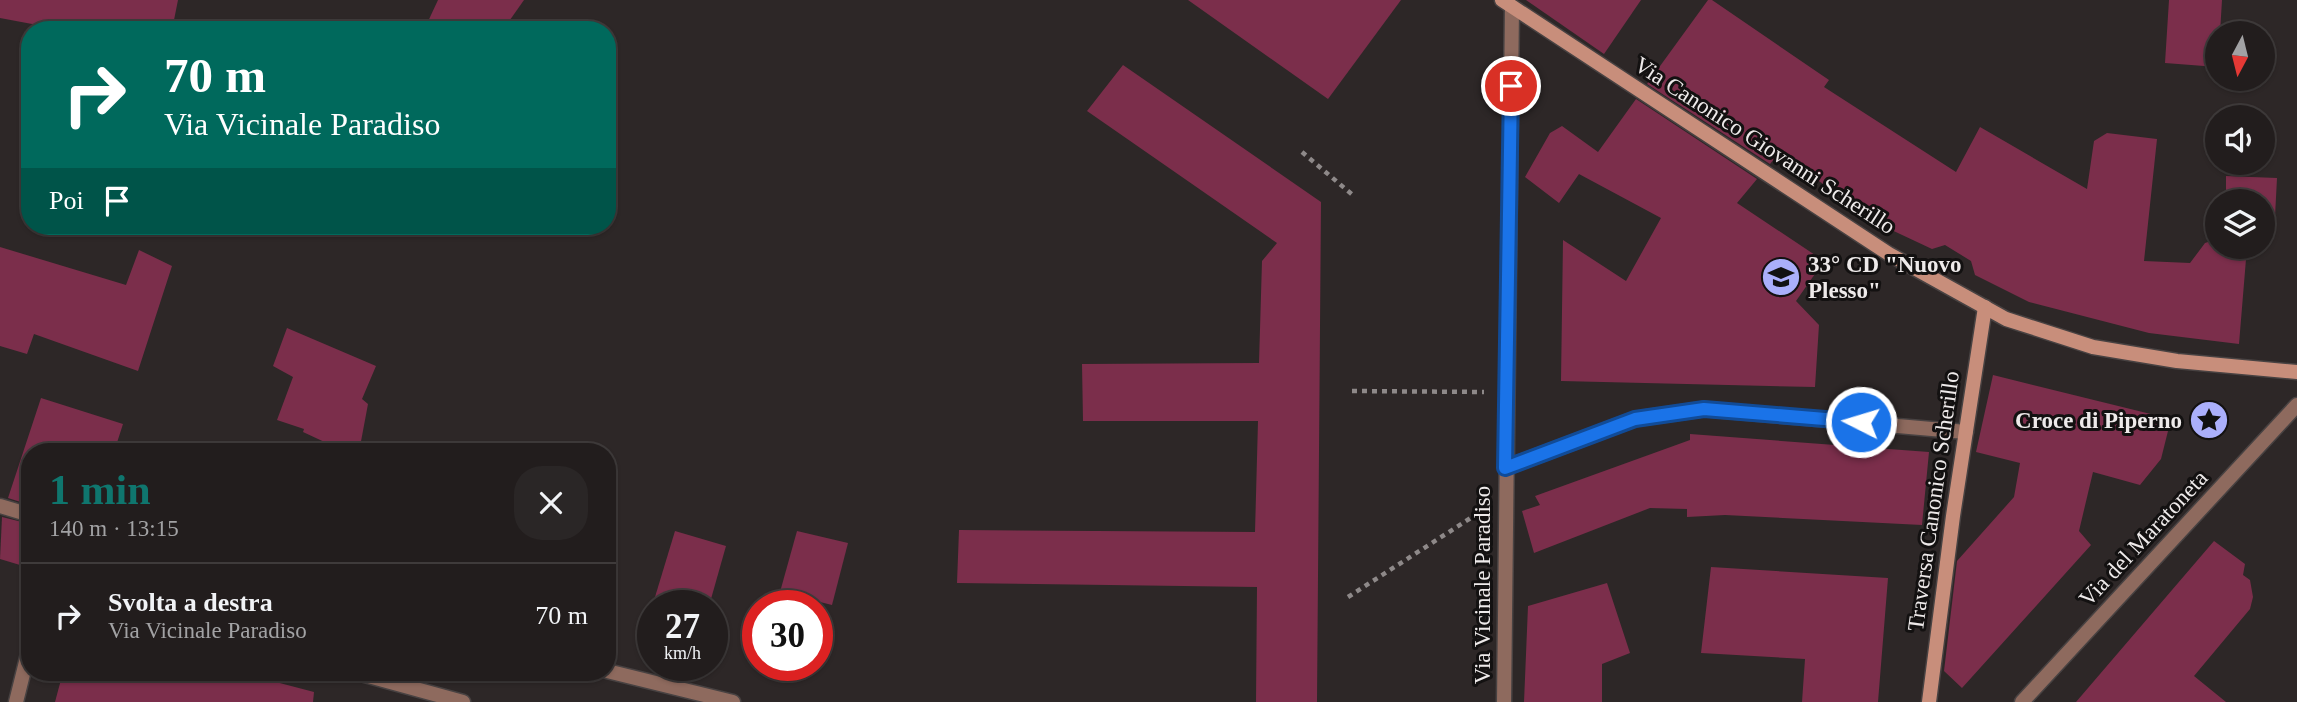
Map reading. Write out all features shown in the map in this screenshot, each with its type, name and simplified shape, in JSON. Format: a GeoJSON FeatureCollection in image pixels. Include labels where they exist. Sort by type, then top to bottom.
{"type":"FeatureCollection","features":[{"type":"Feature","properties":{"kind":"street","name":"Via Canonico Giovanni Scherillo"},"geometry":{"type":"LineString","coordinates":[[1507,3],[1889,254],[2006,319],[2093,347],[2177,362],[2297,372]]}},
{"type":"Feature","properties":{"kind":"street","name":"Via Vicinale Paradiso"},"geometry":{"type":"LineString","coordinates":[[1504,702],[1507,3]]}},
{"type":"Feature","properties":{"kind":"street","name":"Traversa Canonico Scherillo"},"geometry":{"type":"LineString","coordinates":[[1930,702],[1985,307]]}},
{"type":"Feature","properties":{"kind":"street","name":"Via del Maratoneta"},"geometry":{"type":"LineString","coordinates":[[2022,702],[2297,405]]}},
{"type":"Feature","properties":{"kind":"street"},"geometry":{"type":"LineString","coordinates":[[1505,468],[1635,419],[1704,409],[1966,432]]}},
{"type":"Feature","properties":{"kind":"street"},"geometry":{"type":"LineString","coordinates":[[0,506],[21,512]]}},
{"type":"Feature","properties":{"kind":"street"},"geometry":{"type":"LineString","coordinates":[[616,673],[733,702]]}},
{"type":"Feature","properties":{"kind":"street"},"geometry":{"type":"LineString","coordinates":[[16,702],[21,681]]}},
{"type":"Feature","properties":{"kind":"street"},"geometry":{"type":"LineString","coordinates":[[387,681],[463,702]]}},
{"type":"Feature","properties":{"kind":"path"},"geometry":{"type":"LineString","coordinates":[[1302,152],[1355,197]]}},
{"type":"Feature","properties":{"kind":"path"},"geometry":{"type":"LineString","coordinates":[[1352,391],[1506,392]]}},
{"type":"Feature","properties":{"kind":"path"},"geometry":{"type":"LineString","coordinates":[[1348,597],[1505,497]]}},
{"type":"Feature","properties":{"kind":"building"},"geometry":{"type":"Polygon","coordinates":[[[0,0],[178,0],[174,21],[21,22],[0,18],[0,0]]]}},
{"type":"Feature","properties":{"kind":"building"},"geometry":{"type":"Polygon","coordinates":[[[438,0],[524,0],[509,21],[428,21],[438,0]]]}},
{"type":"Feature","properties":{"kind":"building"},"geometry":{"type":"Polygon","coordinates":[[[1188,0],[1401,0],[1328,99],[1188,0]]]}},
{"type":"Feature","properties":{"kind":"building"},"geometry":{"type":"Polygon","coordinates":[[[1526,0],[1641,0],[1604,54],[1526,0]]]}},
{"type":"Feature","properties":{"kind":"building"},"geometry":{"type":"Polygon","coordinates":[[[1708,0],[1712,0],[1829,80],[1824,87],[1956,172],[1980,127],[2087,189],[2094,141],[2107,133],[2157,139],[2144,261],[2190,263],[2205,243],[2205,259],[2246,259],[2239,344],[2149,333],[2029,302],[1975,275],[1971,261],[1945,245],[1932,249],[1883,226],[1779,153],[1770,164],[1647,84],[1708,0]]]}},
{"type":"Feature","properties":{"kind":"building"},"geometry":{"type":"Polygon","coordinates":[[[2169,0],[2222,0],[2221,21],[2205,21],[2205,66],[2165,63],[2169,0]]]}},
{"type":"Feature","properties":{"kind":"building"},"geometry":{"type":"Polygon","coordinates":[[[1123,65],[1321,202],[1317,702],[1256,702],[1257,587],[957,583],[959,530],[1255,532],[1258,421],[1083,421],[1082,364],[1259,363],[1262,261],[1277,243],[1087,111],[1123,65]]]}},
{"type":"Feature","properties":{"kind":"building","name":"33° CD \"Nuovo Plesso\""},"geometry":{"type":"Polygon","coordinates":[[[1636,99],[1757,179],[1737,203],[1824,261],[1796,301],[1819,325],[1815,387],[1561,381],[1563,240],[1626,281],[1661,218],[1579,174],[1559,203],[1525,177],[1550,133],[1562,126],[1598,152],[1636,99]]]}},
{"type":"Feature","properties":{"kind":"building"},"geometry":{"type":"Polygon","coordinates":[[[2226,176],[2277,178],[2275,217],[2275,189],[2226,189],[2226,176]]]}},
{"type":"Feature","properties":{"kind":"building"},"geometry":{"type":"Polygon","coordinates":[[[0,247],[126,285],[139,250],[172,266],[138,371],[34,334],[27,354],[0,346],[0,247]]]}},
{"type":"Feature","properties":{"kind":"building"},"geometry":{"type":"Polygon","coordinates":[[[287,328],[376,366],[362,399],[368,404],[361,443],[327,443],[303,432],[304,429],[277,420],[293,377],[273,366],[287,328]]]}},
{"type":"Feature","properties":{"kind":"building"},"geometry":{"type":"Polygon","coordinates":[[[1993,375],[2171,419],[2161,459],[2140,485],[2093,472],[2079,531],[2091,545],[1962,688],[1944,671],[1957,561],[2014,497],[2020,463],[1976,452],[1993,375]]]}},
{"type":"Feature","properties":{"kind":"building"},"geometry":{"type":"Polygon","coordinates":[[[41,398],[123,424],[117,443],[26,443],[41,398]]]}},
{"type":"Feature","properties":{"kind":"building"},"geometry":{"type":"Polygon","coordinates":[[[1690,434],[1929,452],[1922,525],[1725,515],[1687,517],[1687,509],[1650,508],[1534,553],[1522,511],[1540,505],[1535,496],[1690,440],[1690,434]]]}},
{"type":"Feature","properties":{"kind":"building"},"geometry":{"type":"Polygon","coordinates":[[[21,459],[21,502],[8,498],[21,459]]]}},
{"type":"Feature","properties":{"kind":"building"},"geometry":{"type":"Polygon","coordinates":[[[2,517],[21,522],[21,565],[0,559],[2,517]]]}},
{"type":"Feature","properties":{"kind":"building"},"geometry":{"type":"Polygon","coordinates":[[[675,531],[726,546],[714,590],[657,590],[675,531]]]}},
{"type":"Feature","properties":{"kind":"building"},"geometry":{"type":"Polygon","coordinates":[[[797,531],[848,543],[833,601],[833,590],[781,590],[797,531]]]}},
{"type":"Feature","properties":{"kind":"building"},"geometry":{"type":"Polygon","coordinates":[[[2214,541],[2245,564],[2243,575],[2250,580],[2253,597],[2250,609],[2194,676],[2226,702],[2076,702],[2214,541]]]}},
{"type":"Feature","properties":{"kind":"building"},"geometry":{"type":"Polygon","coordinates":[[[1711,567],[1888,578],[1878,702],[1802,702],[1805,659],[1701,653],[1711,567]]]}},
{"type":"Feature","properties":{"kind":"building"},"geometry":{"type":"Polygon","coordinates":[[[1607,583],[1630,653],[1602,664],[1602,702],[1524,702],[1528,606],[1607,583]]]}},
{"type":"Feature","properties":{"kind":"building"},"geometry":{"type":"Polygon","coordinates":[[[61,681],[272,681],[314,692],[313,702],[55,702],[61,681]]]}},
{"type":"Feature","properties":{"kind":"place","name":"33° CD \"Nuovo Plesso\""},"geometry":{"type":"Point","coordinates":[1781,277]}},
{"type":"Feature","properties":{"kind":"place","name":"Croce di Piperno"},"geometry":{"type":"Point","coordinates":[2209,420]}},
{"type":"Feature","properties":{"kind":"route"},"geometry":{"type":"LineString","coordinates":[[1511,86],[1505,468],[1635,419],[1704,409],[1861,422]]}}]}
